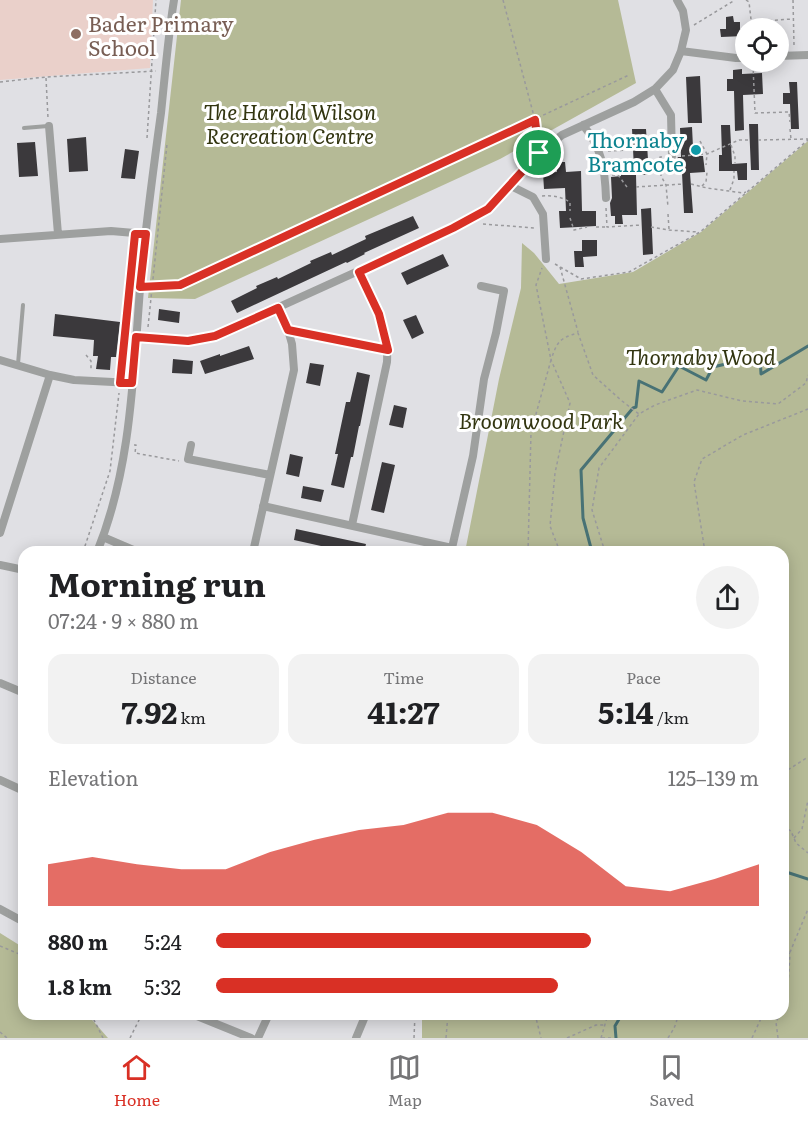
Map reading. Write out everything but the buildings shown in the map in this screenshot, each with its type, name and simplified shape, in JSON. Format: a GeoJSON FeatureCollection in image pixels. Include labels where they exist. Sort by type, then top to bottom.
{"type":"FeatureCollection","features":[{"type":"Feature","properties":{"kind":"street"},"geometry":{"type":"LineString","coordinates":[[99,546],[119,480],[132,383],[140,287],[174,0]]}},
{"type":"Feature","properties":{"kind":"street"},"geometry":{"type":"LineString","coordinates":[[136,337],[188,341],[215,336],[359,272],[488,209],[539,153],[562,135],[634,102],[655,89],[673,70],[686,30],[683,11],[677,0]]}},
{"type":"Feature","properties":{"kind":"street"},"geometry":{"type":"LineString","coordinates":[[681,51],[735,58]]}},
{"type":"Feature","properties":{"kind":"street"},"geometry":{"type":"LineString","coordinates":[[789,55],[808,55]]}},
{"type":"Feature","properties":{"kind":"street"},"geometry":{"type":"LineString","coordinates":[[655,89],[670,115],[672,156]]}},
{"type":"Feature","properties":{"kind":"street"},"geometry":{"type":"LineString","coordinates":[[583,124],[592,136],[603,161],[606,175],[606,198]]}},
{"type":"Feature","properties":{"kind":"street"},"geometry":{"type":"LineString","coordinates":[[49,126],[58,234]]}},
{"type":"Feature","properties":{"kind":"street"},"geometry":{"type":"LineString","coordinates":[[509,185],[533,197],[543,214],[546,259]]}},
{"type":"Feature","properties":{"kind":"street"},"geometry":{"type":"LineString","coordinates":[[0,238],[111,231],[146,234]]}},
{"type":"Feature","properties":{"kind":"street"},"geometry":{"type":"LineString","coordinates":[[352,525],[388,350],[379,314],[359,272]]}},
{"type":"Feature","properties":{"kind":"street"},"geometry":{"type":"LineString","coordinates":[[453,546],[472,456],[484,379],[504,291],[481,286]]}},
{"type":"Feature","properties":{"kind":"street"},"geometry":{"type":"LineString","coordinates":[[254,546],[294,370],[292,344],[278,308]]}},
{"type":"Feature","properties":{"kind":"street"},"geometry":{"type":"LineString","coordinates":[[0,360],[74,380],[132,383]]}},
{"type":"Feature","properties":{"kind":"street"},"geometry":{"type":"LineString","coordinates":[[0,533],[50,375]]}},
{"type":"Feature","properties":{"kind":"street"},"geometry":{"type":"LineString","coordinates":[[191,445],[188,459],[270,475]]}},
{"type":"Feature","properties":{"kind":"street"},"geometry":{"type":"LineString","coordinates":[[263,506],[437,546]]}},
{"type":"Feature","properties":{"kind":"street"},"geometry":{"type":"LineString","coordinates":[[103,537],[124,546]]}},
{"type":"Feature","properties":{"kind":"street"},"geometry":{"type":"LineString","coordinates":[[0,565],[18,569]]}},
{"type":"Feature","properties":{"kind":"street"},"geometry":{"type":"LineString","coordinates":[[0,683],[18,690]]}},
{"type":"Feature","properties":{"kind":"street"},"geometry":{"type":"LineString","coordinates":[[0,780],[18,788]]}},
{"type":"Feature","properties":{"kind":"street"},"geometry":{"type":"LineString","coordinates":[[0,909],[18,919]]}},
{"type":"Feature","properties":{"kind":"street"},"geometry":{"type":"LineString","coordinates":[[207,1020],[251,1038]]}},
{"type":"Feature","properties":{"kind":"street"},"geometry":{"type":"LineString","coordinates":[[258,1038],[266,1020]]}},
{"type":"Feature","properties":{"kind":"street"},"geometry":{"type":"LineString","coordinates":[[356,1038],[364,1020]]}},
{"type":"Feature","properties":{"kind":"lane"},"geometry":{"type":"LineString","coordinates":[[24,128],[49,126]]}},
{"type":"Feature","properties":{"kind":"lane"},"geometry":{"type":"LineString","coordinates":[[18,366],[23,305]]}},
{"type":"Feature","properties":{"kind":"path"},"geometry":{"type":"LineString","coordinates":[[147,143],[156,0]]}},
{"type":"Feature","properties":{"kind":"path"},"geometry":{"type":"LineString","coordinates":[[503,0],[535,120],[539,153]]}},
{"type":"Feature","properties":{"kind":"path"},"geometry":{"type":"LineString","coordinates":[[686,30],[735,0]]}},
{"type":"Feature","properties":{"kind":"path"},"geometry":{"type":"LineString","coordinates":[[746,0],[749,2],[751,18]]}},
{"type":"Feature","properties":{"kind":"path"},"geometry":{"type":"LineString","coordinates":[[793,0],[795,55]]}},
{"type":"Feature","properties":{"kind":"path"},"geometry":{"type":"LineString","coordinates":[[789,18],[793,18]]}},
{"type":"Feature","properties":{"kind":"path"},"geometry":{"type":"LineString","coordinates":[[516,69],[521,68]]}},
{"type":"Feature","properties":{"kind":"path"},"geometry":{"type":"LineString","coordinates":[[0,82],[166,70]]}},
{"type":"Feature","properties":{"kind":"path"},"geometry":{"type":"LineString","coordinates":[[753,72],[755,113],[789,112],[790,122]]}},
{"type":"Feature","properties":{"kind":"path"},"geometry":{"type":"LineString","coordinates":[[140,287],[180,285],[629,75]]}},
{"type":"Feature","properties":{"kind":"path"},"geometry":{"type":"LineString","coordinates":[[46,77],[49,126]]}},
{"type":"Feature","properties":{"kind":"path"},"geometry":{"type":"LineString","coordinates":[[790,129],[791,139]]}},
{"type":"Feature","properties":{"kind":"path"},"geometry":{"type":"LineString","coordinates":[[147,338],[168,139]]}},
{"type":"Feature","properties":{"kind":"path"},"geometry":{"type":"LineString","coordinates":[[758,140],[808,139]]}},
{"type":"Feature","properties":{"kind":"path"},"geometry":{"type":"LineString","coordinates":[[558,546],[550,526],[555,473],[570,403],[551,360],[536,285],[546,259],[581,279],[629,272],[700,232],[808,139]]}},
{"type":"Feature","properties":{"kind":"path"},"geometry":{"type":"LineString","coordinates":[[669,207],[666,185],[661,176],[660,157],[707,154],[739,140],[750,140]]}},
{"type":"Feature","properties":{"kind":"path"},"geometry":{"type":"LineString","coordinates":[[700,141],[707,154],[706,165]]}},
{"type":"Feature","properties":{"kind":"path"},"geometry":{"type":"LineString","coordinates":[[730,144],[735,156],[735,164]]}},
{"type":"Feature","properties":{"kind":"path"},"geometry":{"type":"LineString","coordinates":[[599,152],[631,150]]}},
{"type":"Feature","properties":{"kind":"path"},"geometry":{"type":"LineString","coordinates":[[730,191],[734,171]]}},
{"type":"Feature","properties":{"kind":"path"},"geometry":{"type":"LineString","coordinates":[[702,187],[706,182],[707,172]]}},
{"type":"Feature","properties":{"kind":"path"},"geometry":{"type":"LineString","coordinates":[[606,175],[618,176],[627,187]]}},
{"type":"Feature","properties":{"kind":"path"},"geometry":{"type":"LineString","coordinates":[[636,187],[682,184]]}},
{"type":"Feature","properties":{"kind":"path"},"geometry":{"type":"LineString","coordinates":[[691,184],[747,192]]}},
{"type":"Feature","properties":{"kind":"path"},"geometry":{"type":"LineString","coordinates":[[533,197],[556,196],[570,202],[570,211]]}},
{"type":"Feature","properties":{"kind":"path"},"geometry":{"type":"LineString","coordinates":[[606,198],[607,227]]}},
{"type":"Feature","properties":{"kind":"path"},"geometry":{"type":"LineString","coordinates":[[668,214],[669,230]]}},
{"type":"Feature","properties":{"kind":"path"},"geometry":{"type":"LineString","coordinates":[[570,218],[574,230],[587,227]]}},
{"type":"Feature","properties":{"kind":"path"},"geometry":{"type":"LineString","coordinates":[[464,222],[544,229]]}},
{"type":"Feature","properties":{"kind":"path"},"geometry":{"type":"LineString","coordinates":[[596,227],[642,225]]}},
{"type":"Feature","properties":{"kind":"path"},"geometry":{"type":"LineString","coordinates":[[651,226],[700,232]]}},
{"type":"Feature","properties":{"kind":"path"},"geometry":{"type":"LineString","coordinates":[[560,267],[568,303],[593,375],[639,414]]}},
{"type":"Feature","properties":{"kind":"path"},"geometry":{"type":"LineString","coordinates":[[84,546],[110,471],[131,279]]}},
{"type":"Feature","properties":{"kind":"path"},"geometry":{"type":"LineString","coordinates":[[288,330],[388,350]]}},
{"type":"Feature","properties":{"kind":"path"},"geometry":{"type":"LineString","coordinates":[[528,546],[531,432],[556,344],[565,336],[578,333]]}},
{"type":"Feature","properties":{"kind":"path"},"geometry":{"type":"LineString","coordinates":[[86,355],[91,361],[91,381]]}},
{"type":"Feature","properties":{"kind":"path"},"geometry":{"type":"LineString","coordinates":[[603,546],[592,510],[599,468],[639,414],[655,405],[697,390],[742,401],[778,404],[806,383],[808,375]]}},
{"type":"Feature","properties":{"kind":"path"},"geometry":{"type":"LineString","coordinates":[[704,546],[694,482],[702,459],[743,435],[808,409]]}},
{"type":"Feature","properties":{"kind":"path"},"geometry":{"type":"LineString","coordinates":[[132,455],[133,445],[136,445],[135,453],[179,462],[188,459]]}},
{"type":"Feature","properties":{"kind":"path"},"geometry":{"type":"LineString","coordinates":[[789,769],[808,757]]}},
{"type":"Feature","properties":{"kind":"path"},"geometry":{"type":"LineString","coordinates":[[794,838],[802,829],[808,800]]}},
{"type":"Feature","properties":{"kind":"path"},"geometry":{"type":"LineString","coordinates":[[789,830],[796,843],[808,853]]}},
{"type":"Feature","properties":{"kind":"path"},"geometry":{"type":"LineString","coordinates":[[789,970],[790,954],[808,909]]}},
{"type":"Feature","properties":{"kind":"path"},"geometry":{"type":"LineString","coordinates":[[0,946],[18,953]]}},
{"type":"Feature","properties":{"kind":"path"},"geometry":{"type":"LineString","coordinates":[[94,1020],[104,1038]]}},
{"type":"Feature","properties":{"kind":"path"},"geometry":{"type":"LineString","coordinates":[[130,1038],[139,1020]]}},
{"type":"Feature","properties":{"kind":"path"},"geometry":{"type":"LineString","coordinates":[[414,1038],[415,1020]]}},
{"type":"Feature","properties":{"kind":"path"},"geometry":{"type":"LineString","coordinates":[[446,1038],[448,1020]]}},
{"type":"Feature","properties":{"kind":"path"},"geometry":{"type":"LineString","coordinates":[[536,1020],[541,1038]]}},
{"type":"Feature","properties":{"kind":"path"},"geometry":{"type":"LineString","coordinates":[[606,1020],[601,1038],[612,1038]]}},
{"type":"Feature","properties":{"kind":"path"},"geometry":{"type":"LineString","coordinates":[[668,1038],[677,1020]]}},
{"type":"Feature","properties":{"kind":"path"},"geometry":{"type":"LineString","coordinates":[[752,1038],[760,1020]]}},
{"type":"Feature","properties":{"kind":"path"},"geometry":{"type":"LineString","coordinates":[[777,1020],[778,1038]]}},
{"type":"Feature","properties":{"kind":"path"},"geometry":{"type":"LineString","coordinates":[[567,1038],[597,1025],[605,1025]]}},
{"type":"Feature","properties":{"kind":"path"},"geometry":{"type":"LineString","coordinates":[[0,1032],[7,1038]]}},
{"type":"Feature","properties":{"kind":"shaded area","name":"Bader Primary School"},"geometry":{"type":"Polygon","coordinates":[[[0,0],[153,0],[150,68],[0,80],[0,0]]]}},
{"type":"Feature","properties":{"kind":"green space","name":"The Harold Wilson Recreation Centre"},"geometry":{"type":"Polygon","coordinates":[[[181,0],[618,0],[636,83],[500,159],[195,299],[148,298],[181,0]]]}},
{"type":"Feature","properties":{"kind":"green space"},"geometry":{"type":"Polygon","coordinates":[[[808,141],[808,1038],[422,1038],[422,1020],[789,1020],[789,546],[466,546],[499,379],[521,288],[522,243],[534,253],[559,284],[633,272],[701,232],[808,141]]]}},
{"type":"Feature","properties":{"kind":"green space"},"geometry":{"type":"Polygon","coordinates":[[[0,933],[18,944],[18,1020],[92,1020],[108,1038],[0,1038],[0,933]]]}},
{"type":"Feature","properties":{"kind":"waterway"},"geometry":{"type":"LineString","coordinates":[[590,546],[583,518],[581,470],[636,407],[639,381],[662,392],[679,366],[706,380],[713,367],[760,356],[761,374],[808,346]]}},
{"type":"Feature","properties":{"kind":"waterway"},"geometry":{"type":"LineString","coordinates":[[789,873],[808,879]]}},
{"type":"Feature","properties":{"kind":"waterway"},"geometry":{"type":"LineString","coordinates":[[616,1038],[615,1026],[618,1020]]}},
{"type":"Feature","properties":{"kind":"place","name":"Bader Primary School"},"geometry":{"type":"Point","coordinates":[76,34]}},
{"type":"Feature","properties":{"kind":"place","name":"Thornaby Bramcote"},"geometry":{"type":"Point","coordinates":[696,150]}},
{"type":"Feature","properties":{"kind":"route"},"geometry":{"type":"LineString","coordinates":[[535,120],[539,153],[488,209],[359,272],[379,314],[388,350],[288,330],[278,308],[215,336],[188,341],[136,337],[132,383],[120,383],[135,234],[146,234],[140,287],[180,285],[535,120]]}},
{"type":"Feature","properties":{"kind":"park label","name":"Thornaby Wood"},"geometry":{"type":"Point","coordinates":[701,355]}},
{"type":"Feature","properties":{"kind":"park label","name":"Broomwood Park"},"geometry":{"type":"Point","coordinates":[541,419]}}]}
